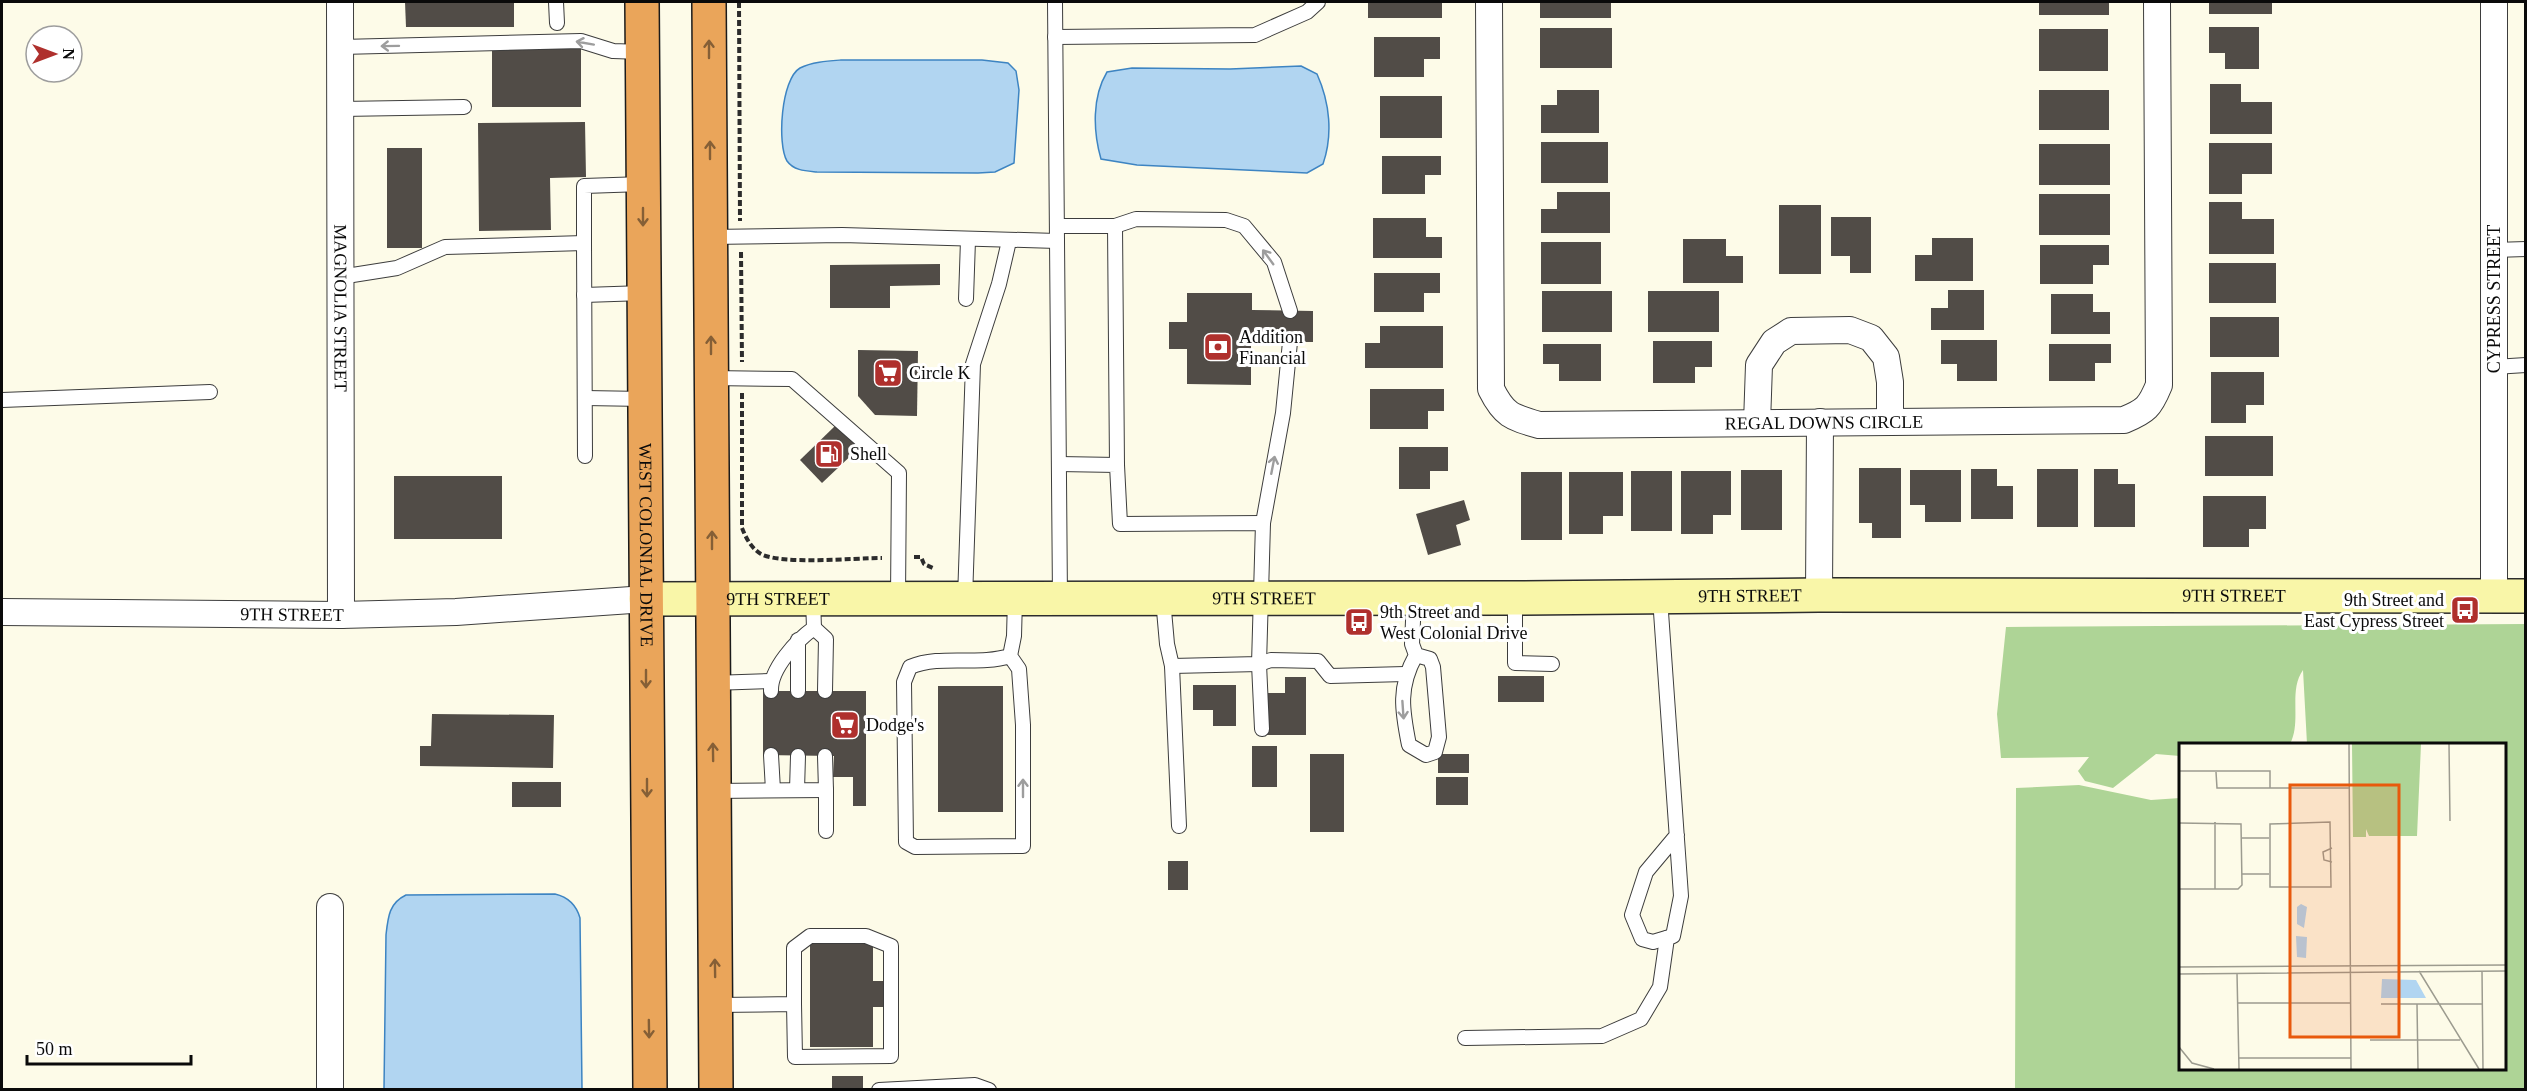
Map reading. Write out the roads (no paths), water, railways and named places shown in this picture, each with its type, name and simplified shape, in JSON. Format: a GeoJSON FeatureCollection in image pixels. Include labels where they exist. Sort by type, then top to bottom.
{"type":"FeatureCollection","features":[{"type":"Feature","properties":{"kind":"highway","name":"WEST COLONIAL DRIVE"},"geometry":{"type":"LineString","coordinates":[[642,2],[650,1089]]}},
{"type":"Feature","properties":{"kind":"highway"},"geometry":{"type":"LineString","coordinates":[[709,2],[725,237],[726,378],[712,599],[716,1089]]}},
{"type":"Feature","properties":{"kind":"street","name":"MAGNOLIA STREET"},"geometry":{"type":"LineString","coordinates":[[340,2],[341,615]]}},
{"type":"Feature","properties":{"kind":"street","name":"REGAL DOWNS CIRCLE"},"geometry":{"type":"LineString","coordinates":[[1489,2],[1491,389],[1501,408],[1515,418],[1539,425],[2124,420],[2151,404],[2159,385],[2157,2]]}},
{"type":"Feature","properties":{"kind":"street","name":"CYPRESS STREET"},"geometry":{"type":"LineString","coordinates":[[2494,2],[2494,367],[2510,596]]}},
{"type":"Feature","properties":{"kind":"street"},"geometry":{"type":"LineString","coordinates":[[1757,423],[1759,364],[1773,342],[1791,331],[1850,330],[1871,338],[1886,357],[1890,382],[1890,422]]}},
{"type":"Feature","properties":{"kind":"street"},"geometry":{"type":"LineString","coordinates":[[1819,595],[1820,422]]}},
{"type":"Feature","properties":{"kind":"street","name":"9TH STREET"},"geometry":{"type":"LineString","coordinates":[[2,612],[341,615],[456,612],[646,599],[712,599],[814,614],[898,598],[1163,600],[1819,595],[2510,596]]}},
{"type":"Feature","properties":{"kind":"street"},"geometry":{"type":"LineString","coordinates":[[330,908],[330,1089]]}},
{"type":"Feature","properties":{"kind":"lane"},"geometry":{"type":"LineString","coordinates":[[556,2],[557,23]]}},
{"type":"Feature","properties":{"kind":"lane"},"geometry":{"type":"LineString","coordinates":[[1055,2],[1060,600]]}},
{"type":"Feature","properties":{"kind":"lane"},"geometry":{"type":"LineString","coordinates":[[1055,37],[1255,35],[1307,12],[1318,2]]}},
{"type":"Feature","properties":{"kind":"lane"},"geometry":{"type":"LineString","coordinates":[[341,47],[581,42],[613,51],[642,52]]}},
{"type":"Feature","properties":{"kind":"lane"},"geometry":{"type":"LineString","coordinates":[[341,109],[464,107]]}},
{"type":"Feature","properties":{"kind":"lane"},"geometry":{"type":"LineString","coordinates":[[585,456],[584,186],[643,184]]}},
{"type":"Feature","properties":{"kind":"lane"},"geometry":{"type":"LineString","coordinates":[[1057,226],[1115,226],[1136,219],[1226,220],[1244,226],[1274,262],[1290,311]]}},
{"type":"Feature","properties":{"kind":"lane"},"geometry":{"type":"LineString","coordinates":[[1115,226],[1117,465],[1120,524],[1263,523]]}},
{"type":"Feature","properties":{"kind":"lane"},"geometry":{"type":"LineString","coordinates":[[725,237],[842,236],[1057,241]]}},
{"type":"Feature","properties":{"kind":"lane"},"geometry":{"type":"LineString","coordinates":[[966,299],[968,240]]}},
{"type":"Feature","properties":{"kind":"lane"},"geometry":{"type":"LineString","coordinates":[[965,599],[973,364],[999,284],[1009,241]]}},
{"type":"Feature","properties":{"kind":"lane"},"geometry":{"type":"LineString","coordinates":[[340,277],[397,268],[445,247],[584,243]]}},
{"type":"Feature","properties":{"kind":"lane"},"geometry":{"type":"LineString","coordinates":[[2494,250],[2526,249]]}},
{"type":"Feature","properties":{"kind":"lane"},"geometry":{"type":"LineString","coordinates":[[584,295],[644,293]]}},
{"type":"Feature","properties":{"kind":"lane"},"geometry":{"type":"LineString","coordinates":[[1262,729],[1259,664],[1263,523],[1283,412],[1290,342]]}},
{"type":"Feature","properties":{"kind":"lane"},"geometry":{"type":"LineString","coordinates":[[2494,367],[2526,365]]}},
{"type":"Feature","properties":{"kind":"lane"},"geometry":{"type":"LineString","coordinates":[[726,378],[792,379],[899,473],[898,598]]}},
{"type":"Feature","properties":{"kind":"lane"},"geometry":{"type":"LineString","coordinates":[[2,400],[210,392]]}},
{"type":"Feature","properties":{"kind":"lane"},"geometry":{"type":"LineString","coordinates":[[585,398],[644,399]]}},
{"type":"Feature","properties":{"kind":"lane"},"geometry":{"type":"LineString","coordinates":[[1059,464],[1117,465]]}},
{"type":"Feature","properties":{"kind":"lane"},"geometry":{"type":"LineString","coordinates":[[1414,598],[1412,644],[1416,655]]}},
{"type":"Feature","properties":{"kind":"lane"},"geometry":{"type":"LineString","coordinates":[[1515,598],[1515,663],[1552,664]]}},
{"type":"Feature","properties":{"kind":"lane"},"geometry":{"type":"LineString","coordinates":[[1660,598],[1677,835],[1681,896],[1673,936],[1653,942],[1642,939],[1632,915],[1646,872],[1677,835]]}},
{"type":"Feature","properties":{"kind":"lane"},"geometry":{"type":"LineString","coordinates":[[1010,656],[995,660],[922,662],[910,667],[904,682],[906,842],[915,847],[1023,846],[1022,702],[1019,669],[1010,656],[1014,636],[1015,600]]}},
{"type":"Feature","properties":{"kind":"lane"},"geometry":{"type":"LineString","coordinates":[[1163,600],[1167,644],[1172,666],[1179,826]]}},
{"type":"Feature","properties":{"kind":"lane"},"geometry":{"type":"LineString","coordinates":[[712,683],[770,686],[814,614]]}},
{"type":"Feature","properties":{"kind":"lane"},"geometry":{"type":"LineString","coordinates":[[814,614],[826,639],[825,691]]}},
{"type":"Feature","properties":{"kind":"lane"},"geometry":{"type":"LineString","coordinates":[[798,640],[798,691]]}},
{"type":"Feature","properties":{"kind":"lane"},"geometry":{"type":"LineString","coordinates":[[1416,655],[1430,659],[1433,667],[1439,737],[1435,752],[1426,755],[1410,745],[1402,710],[1405,674],[1416,655]]}},
{"type":"Feature","properties":{"kind":"lane"},"geometry":{"type":"LineString","coordinates":[[1172,666],[1259,664],[1271,660],[1318,661],[1330,676],[1405,674]]}},
{"type":"Feature","properties":{"kind":"lane"},"geometry":{"type":"LineString","coordinates":[[771,755],[773,790]]}},
{"type":"Feature","properties":{"kind":"lane"},"geometry":{"type":"LineString","coordinates":[[797,790],[798,756]]}},
{"type":"Feature","properties":{"kind":"lane"},"geometry":{"type":"LineString","coordinates":[[825,756],[826,831]]}},
{"type":"Feature","properties":{"kind":"lane"},"geometry":{"type":"LineString","coordinates":[[713,791],[826,790]]}},
{"type":"Feature","properties":{"kind":"lane"},"geometry":{"type":"LineString","coordinates":[[810,936],[866,936],[891,946],[891,1056],[795,1057],[794,1004],[794,948],[810,936]]}},
{"type":"Feature","properties":{"kind":"lane"},"geometry":{"type":"LineString","coordinates":[[1465,1038],[1602,1036],[1641,1018],[1660,987],[1667,938]]}},
{"type":"Feature","properties":{"kind":"lane"},"geometry":{"type":"LineString","coordinates":[[716,1005],[794,1004]]}},
{"type":"Feature","properties":{"kind":"lane"},"geometry":{"type":"LineString","coordinates":[[879,1089],[975,1085],[989,1089]]}},
{"type":"Feature","properties":{"kind":"water"},"geometry":{"type":"Polygon","coordinates":[[[841,60],[982,60],[1008,63],[1016,71],[1019,90],[1014,163],[995,172],[978,173],[817,172],[793,167],[787,161],[782,141],[783,112],[789,85],[800,68],[815,63],[841,60]]]}},
{"type":"Feature","properties":{"kind":"water"},"geometry":{"type":"Polygon","coordinates":[[[1301,66],[1317,74],[1325,96],[1329,119],[1328,142],[1323,164],[1307,173],[1137,165],[1101,159],[1096,137],[1095,114],[1099,92],[1107,72],[1132,68],[1230,69],[1301,66]]]}},
{"type":"Feature","properties":{"kind":"water"},"geometry":{"type":"Polygon","coordinates":[[[555,894],[571,902],[580,918],[582,1089],[384,1089],[386,935],[389,917],[396,902],[406,895],[555,894]]]}},
{"type":"Feature","properties":{"kind":"place","name":"Addition Financial"},"geometry":{"type":"Point","coordinates":[1218,347]}},
{"type":"Feature","properties":{"kind":"place","name":"Circle K"},"geometry":{"type":"Point","coordinates":[888,373]}},
{"type":"Feature","properties":{"kind":"place","name":"Shell"},"geometry":{"type":"Point","coordinates":[829,454]}},
{"type":"Feature","properties":{"kind":"place","name":"9th Street and East Cypress Street"},"geometry":{"type":"Point","coordinates":[2465,610]}},
{"type":"Feature","properties":{"kind":"place","name":"9th Street and West Colonial Drive"},"geometry":{"type":"Point","coordinates":[1359,622]}},
{"type":"Feature","properties":{"kind":"place","name":"Dodge's"},"geometry":{"type":"Point","coordinates":[845,725]}}]}
